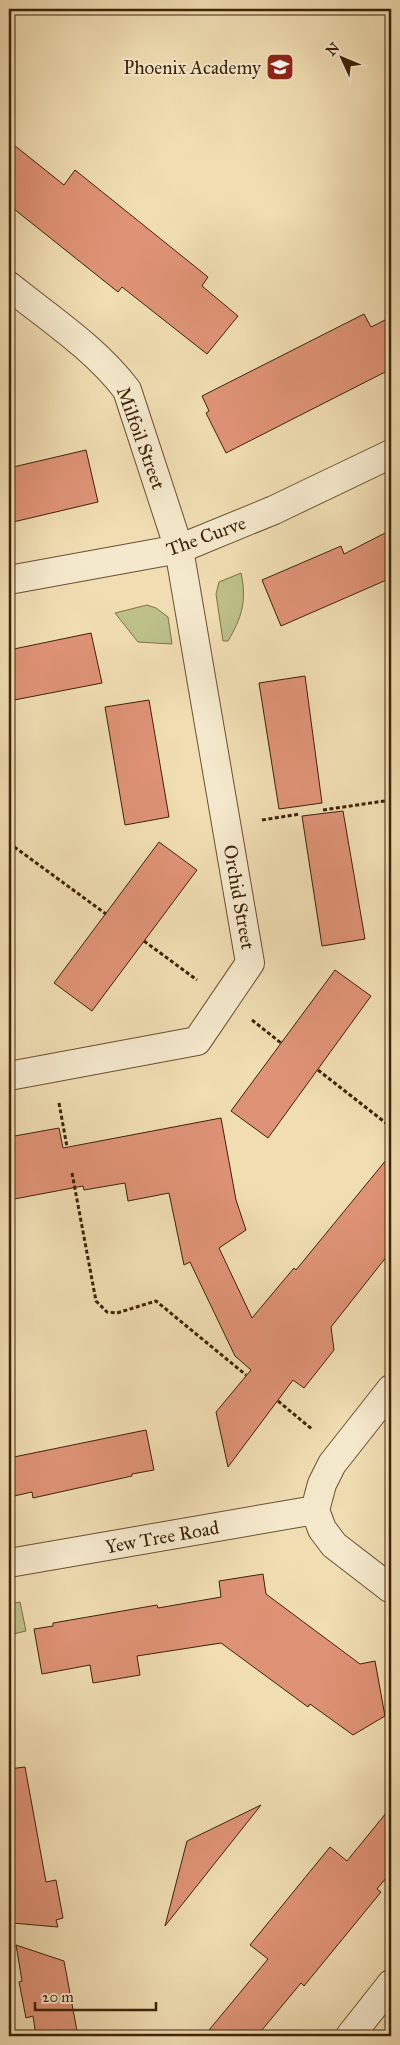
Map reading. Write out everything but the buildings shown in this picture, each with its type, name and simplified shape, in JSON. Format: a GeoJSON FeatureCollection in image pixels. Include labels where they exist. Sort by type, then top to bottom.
{"type":"FeatureCollection","features":[{"type":"Feature","properties":{"kind":"street","name":"Milfoil Street"},"geometry":{"type":"LineString","coordinates":[[9,286],[93,352],[112,370],[127,390],[179,550]]}},
{"type":"Feature","properties":{"kind":"street","name":"The Curve"},"geometry":{"type":"LineString","coordinates":[[9,580],[179,550],[274,510],[391,454]]}},
{"type":"Feature","properties":{"kind":"street","name":"Orchid Street"},"geometry":{"type":"LineString","coordinates":[[9,1076],[197,1041],[226,1001],[250,963],[179,550]]}},
{"type":"Feature","properties":{"kind":"street"},"geometry":{"type":"LineString","coordinates":[[391,1389],[332,1464],[322,1484],[315,1510],[322,1528],[334,1545],[391,1589]]}},
{"type":"Feature","properties":{"kind":"street","name":"Yew Tree Road"},"geometry":{"type":"LineString","coordinates":[[9,1563],[315,1510]]}},
{"type":"Feature","properties":{"kind":"street"},"geometry":{"type":"LineString","coordinates":[[350,2036],[391,1984]]}},
{"type":"Feature","properties":{"kind":"path"},"geometry":{"type":"LineString","coordinates":[[323,810],[391,800]]}},
{"type":"Feature","properties":{"kind":"path"},"geometry":{"type":"LineString","coordinates":[[9,843],[106,914]]}},
{"type":"Feature","properties":{"kind":"path"},"geometry":{"type":"LineString","coordinates":[[144,941],[226,1001]]}},
{"type":"Feature","properties":{"kind":"path"},"geometry":{"type":"LineString","coordinates":[[318,1070],[391,1127]]}},
{"type":"Feature","properties":{"kind":"path"},"geometry":{"type":"LineString","coordinates":[[58,1096],[67,1147]]}},
{"type":"Feature","properties":{"kind":"path"},"geometry":{"type":"LineString","coordinates":[[72,1172],[96,1301],[107,1312],[117,1313],[156,1301],[246,1375]]}},
{"type":"Feature","properties":{"kind":"path"},"geometry":{"type":"LineString","coordinates":[[278,1401],[340,1453]]}},
{"type":"Feature","properties":{"kind":"green space"},"geometry":{"type":"Polygon","coordinates":[[[241,573],[243,583],[242,609],[228,641],[223,641],[216,594],[219,582],[241,573]]]}},
{"type":"Feature","properties":{"kind":"green space"},"geometry":{"type":"Polygon","coordinates":[[[147,605],[156,608],[168,617],[172,644],[138,642],[115,613],[147,605]]]}},
{"type":"Feature","properties":{"kind":"green space"},"geometry":{"type":"Polygon","coordinates":[[[20,1602],[26,1631],[9,1635],[9,1604],[20,1602]]]}},
{"type":"Feature","properties":{"kind":"place","name":"Phoenix Academy"},"geometry":{"type":"Point","coordinates":[280,67]}}]}
